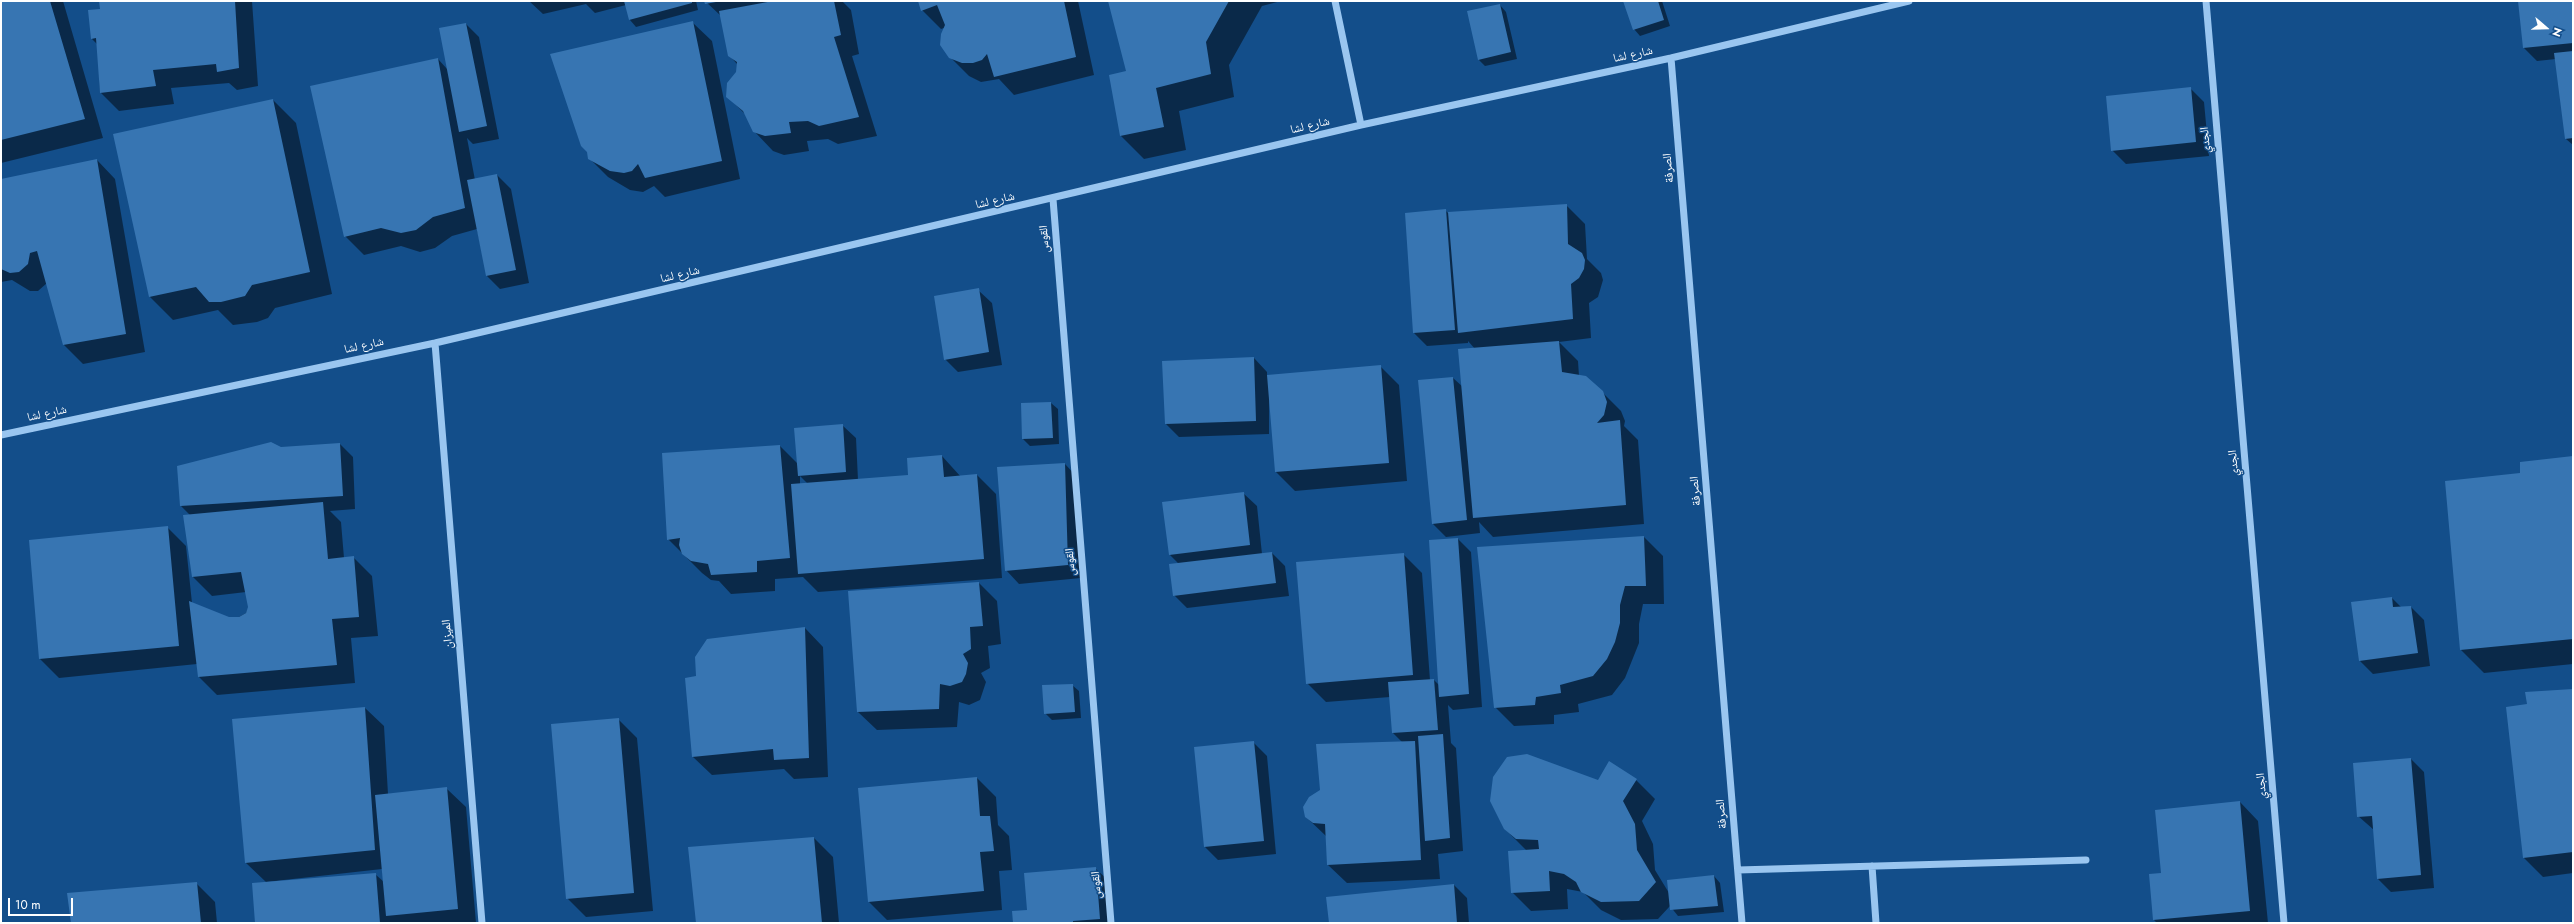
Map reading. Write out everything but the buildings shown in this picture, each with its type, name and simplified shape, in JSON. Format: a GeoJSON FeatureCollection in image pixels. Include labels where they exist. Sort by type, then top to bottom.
{"type":"FeatureCollection","features":[{"type":"Feature","properties":{"kind":"street"},"geometry":{"type":"LineString","coordinates":[[1335,1],[1361,125]]}},
{"type":"Feature","properties":{"kind":"street","name":"شارع لشا"},"geometry":{"type":"LineString","coordinates":[[1,435],[435,342],[1053,199],[1361,125],[1671,58],[1909,1]]}},
{"type":"Feature","properties":{"kind":"street","name":"الجدي"},"geometry":{"type":"LineString","coordinates":[[2206,1],[2284,923]]}},
{"type":"Feature","properties":{"kind":"street","name":"الصرفة"},"geometry":{"type":"LineString","coordinates":[[1671,58],[1742,923]]}},
{"type":"Feature","properties":{"kind":"street","name":"القوس"},"geometry":{"type":"LineString","coordinates":[[1053,199],[1111,923]]}},
{"type":"Feature","properties":{"kind":"street","name":"الميزان"},"geometry":{"type":"LineString","coordinates":[[435,342],[482,923]]}},
{"type":"Feature","properties":{"kind":"street"},"geometry":{"type":"LineString","coordinates":[[1738,870],[2086,860]]}},
{"type":"Feature","properties":{"kind":"street"},"geometry":{"type":"LineString","coordinates":[[1872,866],[1876,923]]}}]}
